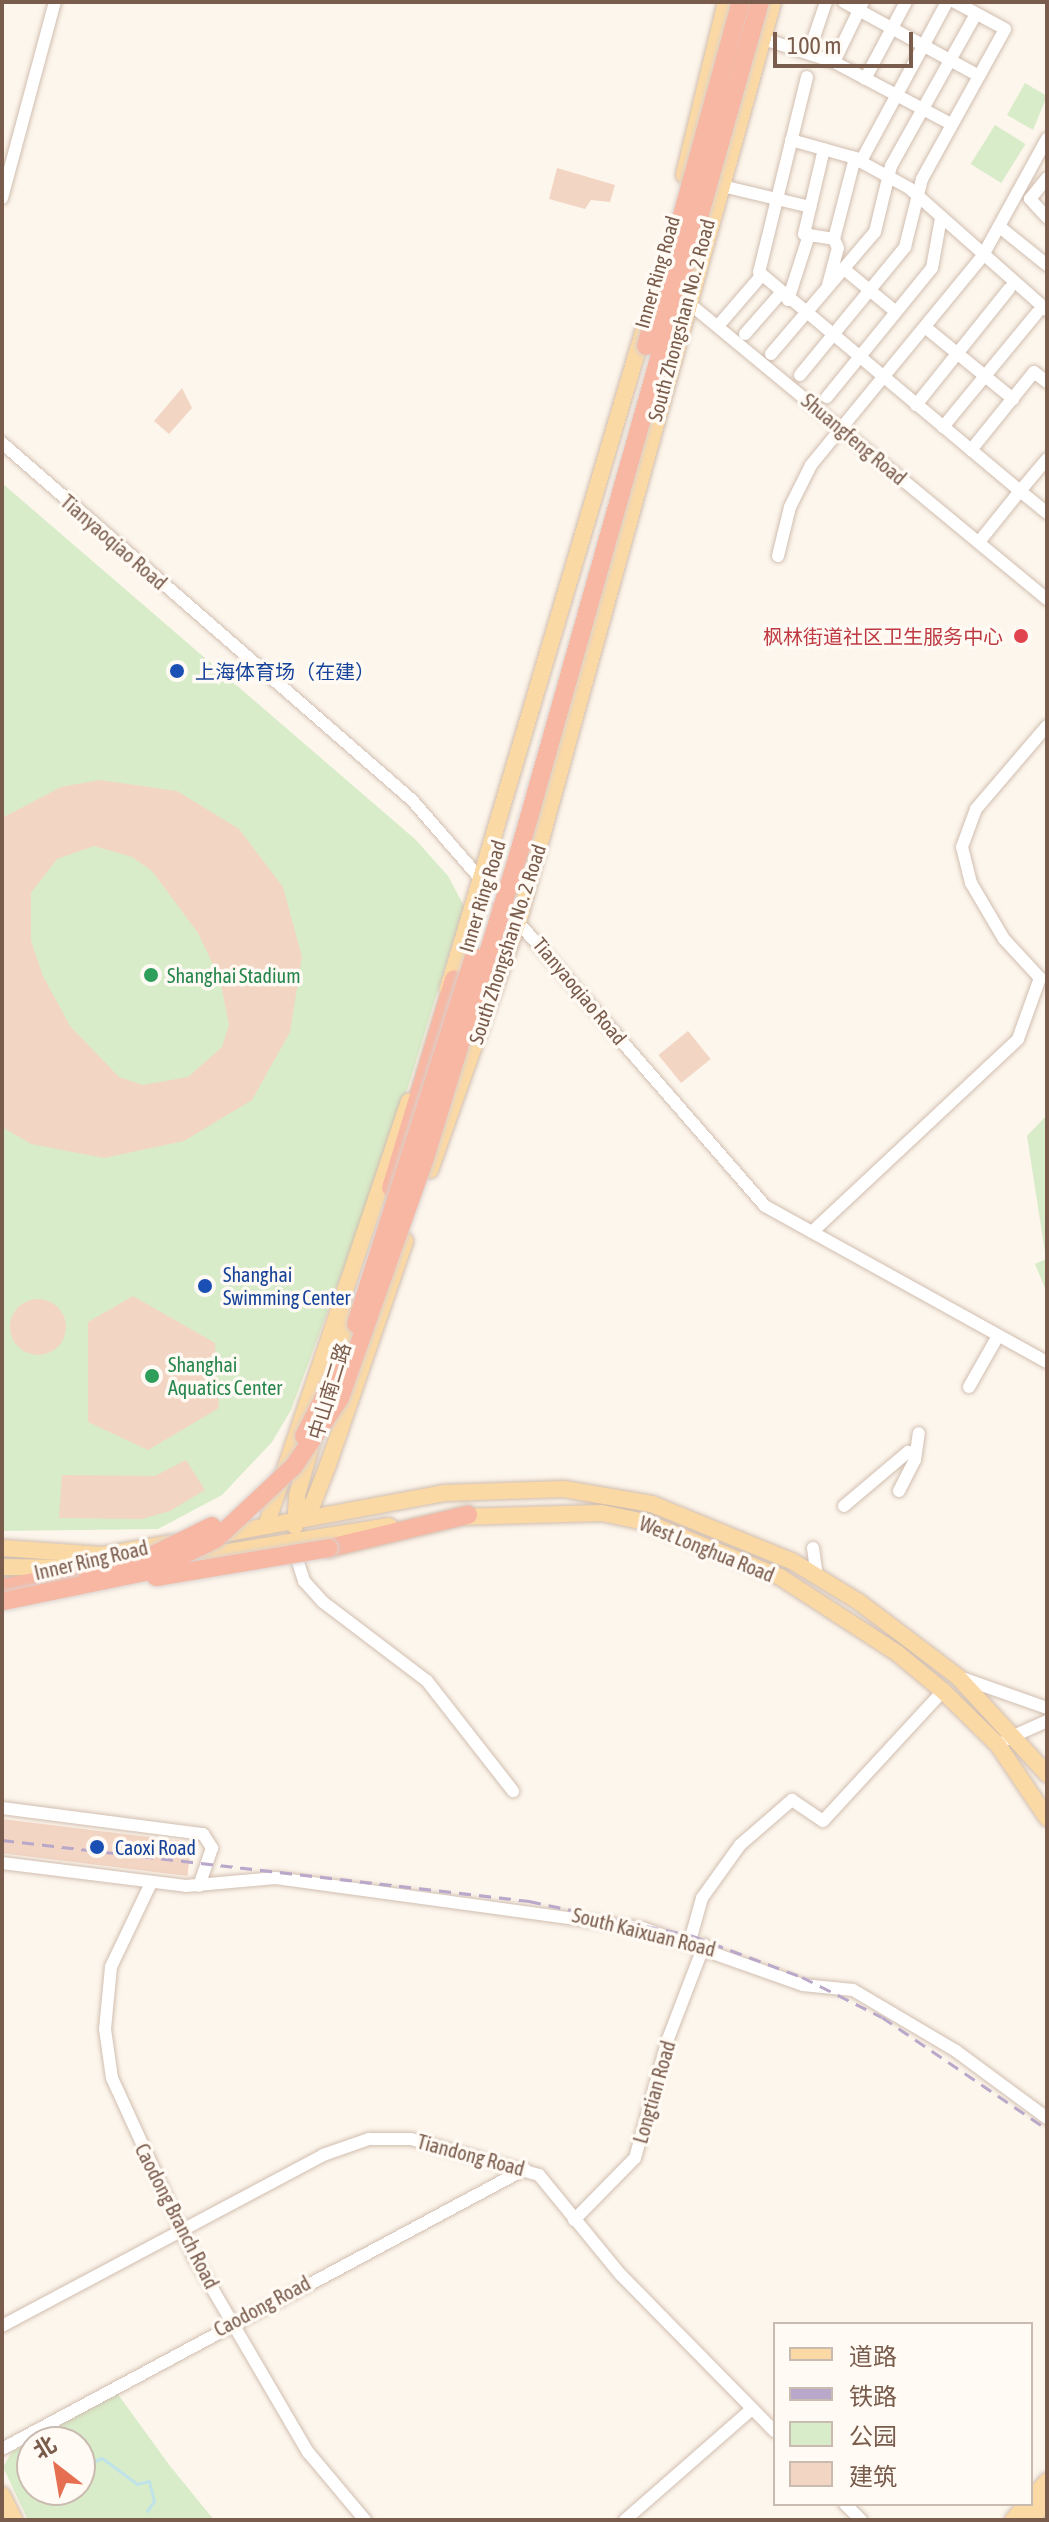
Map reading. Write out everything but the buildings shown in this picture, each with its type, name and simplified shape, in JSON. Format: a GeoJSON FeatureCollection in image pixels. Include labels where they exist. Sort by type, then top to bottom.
{"type":"FeatureCollection","features":[{"type":"Feature","properties":{"kind":"highway","name":"Inner Ring Road"},"geometry":{"type":"LineString","coordinates":[[2,1588],[149,1557],[203,1532],[245,1501],[319,1411],[371,1277],[512,841],[741,2]]}},
{"type":"Feature","properties":{"kind":"highway","name":"Inner Ring Road"},"geometry":{"type":"LineString","coordinates":[[2,1601],[90,1585],[177,1560],[234,1526],[309,1448],[351,1374],[520,849],[760,2]]}},
{"type":"Feature","properties":{"kind":"highway"},"geometry":{"type":"LineString","coordinates":[[371,1277],[371,1256],[454,979]]}},
{"type":"Feature","properties":{"kind":"highway"},"geometry":{"type":"LineString","coordinates":[[90,1585],[329,1548],[468,1515]]}},
{"type":"Feature","properties":{"kind":"main road","name":"South Zhongshan No. 2 Road"},"geometry":{"type":"LineString","coordinates":[[266,1526],[349,1268],[437,1011],[454,979],[655,286],[726,2]]}},
{"type":"Feature","properties":{"kind":"main road","name":"South Zhongshan No. 2 Road"},"geometry":{"type":"LineString","coordinates":[[292,1543],[296,1520],[313,1503],[328,1465],[519,919],[686,299],[773,2]]}},
{"type":"Feature","properties":{"kind":"main road","name":"中山南二路"},"geometry":{"type":"LineString","coordinates":[[296,1520],[301,1480],[452,1013],[454,979]]}},
{"type":"Feature","properties":{"kind":"main road","name":"West Longhua Road"},"geometry":{"type":"LineString","coordinates":[[296,1520],[444,1493],[604,1492],[720,1529],[817,1576],[958,1677],[1015,1733],[1047,1774]]}},
{"type":"Feature","properties":{"kind":"main road","name":"West Longhua Road"},"geometry":{"type":"LineString","coordinates":[[292,1543],[468,1515],[602,1513],[671,1532],[780,1577],[897,1653],[943,1691],[998,1745],[1047,1818]]}},
{"type":"Feature","properties":{"kind":"main road"},"geometry":{"type":"LineString","coordinates":[[2,1548],[103,1555],[296,1520]]}},
{"type":"Feature","properties":{"kind":"main road"},"geometry":{"type":"LineString","coordinates":[[2,1567],[153,1565],[292,1543]]}},
{"type":"Feature","properties":{"kind":"main road"},"geometry":{"type":"LineString","coordinates":[[1033,2497],[1047,2481]]}},
{"type":"Feature","properties":{"kind":"main road"},"geometry":{"type":"LineString","coordinates":[[2,2495],[14,2520]]}},
{"type":"Feature","properties":{"kind":"main road"},"geometry":{"type":"LineString","coordinates":[[1013,2520],[1031,2517],[1047,2501]]}},
{"type":"Feature","properties":{"kind":"street"},"geometry":{"type":"LineString","coordinates":[[2,198],[55,2]]}},
{"type":"Feature","properties":{"kind":"street"},"geometry":{"type":"LineString","coordinates":[[809,52],[826,2]]}},
{"type":"Feature","properties":{"kind":"street"},"geometry":{"type":"LineString","coordinates":[[844,2],[861,6],[922,47],[979,76]]}},
{"type":"Feature","properties":{"kind":"street"},"geometry":{"type":"LineString","coordinates":[[865,79],[906,2]]}},
{"type":"Feature","properties":{"kind":"street"},"geometry":{"type":"LineString","coordinates":[[827,290],[858,160],[947,2]]}},
{"type":"Feature","properties":{"kind":"street"},"geometry":{"type":"LineString","coordinates":[[800,375],[905,247],[916,194],[951,124],[1005,29],[955,2]]}},
{"type":"Feature","properties":{"kind":"street"},"geometry":{"type":"LineString","coordinates":[[834,62],[861,6]]}},
{"type":"Feature","properties":{"kind":"street"},"geometry":{"type":"LineString","coordinates":[[771,354],[879,224],[889,177],[922,110],[976,14]]}},
{"type":"Feature","properties":{"kind":"street"},"geometry":{"type":"LineString","coordinates":[[761,38],[834,62],[951,124]]}},
{"type":"Feature","properties":{"kind":"street"},"geometry":{"type":"LineString","coordinates":[[718,326],[761,276],[807,77]]}},
{"type":"Feature","properties":{"kind":"street"},"geometry":{"type":"LineString","coordinates":[[778,556],[799,486],[826,444],[844,429],[982,257],[1001,228],[1047,139]]}},
{"type":"Feature","properties":{"kind":"street"},"geometry":{"type":"LineString","coordinates":[[791,140],[858,160],[916,194],[1042,312],[943,427]]}},
{"type":"Feature","properties":{"kind":"street"},"geometry":{"type":"LineString","coordinates":[[824,149],[804,234],[858,253]]}},
{"type":"Feature","properties":{"kind":"street"},"geometry":{"type":"LineString","coordinates":[[1047,178],[1030,199],[1047,217]]}},
{"type":"Feature","properties":{"kind":"street"},"geometry":{"type":"LineString","coordinates":[[718,185],[810,207]]}},
{"type":"Feature","properties":{"kind":"street"},"geometry":{"type":"LineString","coordinates":[[827,397],[932,268],[941,218]]}},
{"type":"Feature","properties":{"kind":"street"},"geometry":{"type":"LineString","coordinates":[[1001,228],[1047,265]]}},
{"type":"Feature","properties":{"kind":"street"},"geometry":{"type":"LineString","coordinates":[[745,334],[784,297],[809,235]]}},
{"type":"Feature","properties":{"kind":"street"},"geometry":{"type":"LineString","coordinates":[[844,269],[896,312]]}},
{"type":"Feature","properties":{"kind":"street"},"geometry":{"type":"LineString","coordinates":[[761,276],[1047,513]]}},
{"type":"Feature","properties":{"kind":"street","name":"Shuangfeng Road"},"geometry":{"type":"LineString","coordinates":[[655,286],[686,299],[1047,599]]}},
{"type":"Feature","properties":{"kind":"street"},"geometry":{"type":"LineString","coordinates":[[916,405],[1009,289]]}},
{"type":"Feature","properties":{"kind":"street"},"geometry":{"type":"LineString","coordinates":[[925,327],[1013,399]]}},
{"type":"Feature","properties":{"kind":"street"},"geometry":{"type":"LineString","coordinates":[[971,450],[1034,372],[1047,382]]}},
{"type":"Feature","properties":{"kind":"street","name":"Tianyaoqiao Road"},"geometry":{"type":"LineString","coordinates":[[2,443],[385,774],[482,876],[745,1187],[765,1206],[1047,1362]]}},
{"type":"Feature","properties":{"kind":"street"},"geometry":{"type":"LineString","coordinates":[[979,542],[1047,459]]}},
{"type":"Feature","properties":{"kind":"street"},"geometry":{"type":"LineString","coordinates":[[812,1232],[1018,1039],[1040,978],[1004,939],[963,864],[965,828],[1047,726]]}},
{"type":"Feature","properties":{"kind":"street"},"geometry":{"type":"LineString","coordinates":[[969,1387],[998,1336]]}},
{"type":"Feature","properties":{"kind":"street"},"geometry":{"type":"LineString","coordinates":[[899,1491],[915,1460],[919,1433]]}},
{"type":"Feature","properties":{"kind":"street"},"geometry":{"type":"LineString","coordinates":[[844,1506],[908,1452]]}},
{"type":"Feature","properties":{"kind":"street"},"geometry":{"type":"LineString","coordinates":[[292,1543],[304,1581],[323,1602],[427,1681],[513,1791]]}},
{"type":"Feature","properties":{"kind":"street"},"geometry":{"type":"LineString","coordinates":[[813,1548],[817,1576]]}},
{"type":"Feature","properties":{"kind":"street"},"geometry":{"type":"LineString","coordinates":[[958,1677],[1047,1708]]}},
{"type":"Feature","properties":{"kind":"street"},"geometry":{"type":"LineString","coordinates":[[690,1941],[702,1898],[740,1845],[792,1800],[823,1821],[943,1691]]}},
{"type":"Feature","properties":{"kind":"street"},"geometry":{"type":"LineString","coordinates":[[998,1745],[1015,1733],[1047,1721]]}},
{"type":"Feature","properties":{"kind":"street"},"geometry":{"type":"LineString","coordinates":[[2,1808],[203,1834],[212,1848],[199,1886]]}},
{"type":"Feature","properties":{"kind":"street","name":"South Kaixuan Road"},"geometry":{"type":"LineString","coordinates":[[2,1863],[151,1883],[199,1886],[276,1878],[568,1913],[690,1941],[803,1985],[853,1990],[956,2051],[1047,2118]]}},
{"type":"Feature","properties":{"kind":"street","name":"Caodong Branch Road"},"geometry":{"type":"LineString","coordinates":[[151,1883],[111,1967],[105,2043],[116,2088],[181,2233],[308,2452],[365,2520]]}},
{"type":"Feature","properties":{"kind":"street","name":"Longtian Road"},"geometry":{"type":"LineString","coordinates":[[574,2220],[635,2158],[704,1945]]}},
{"type":"Feature","properties":{"kind":"street","name":"Tiandong Road"},"geometry":{"type":"LineString","coordinates":[[2,2326],[323,2155],[369,2139],[411,2139],[539,2175],[574,2220],[773,2430]]}},
{"type":"Feature","properties":{"kind":"street","name":"Caodong Road"},"geometry":{"type":"LineString","coordinates":[[2,2449],[233,2321],[525,2169]]}},
{"type":"Feature","properties":{"kind":"street"},"geometry":{"type":"LineString","coordinates":[[625,2520],[752,2409]]}},
{"type":"Feature","properties":{"kind":"green space"},"geometry":{"type":"Polygon","coordinates":[[[1025,83],[1047,96],[1033,130],[1007,115],[1025,83]]]}},
{"type":"Feature","properties":{"kind":"green space"},"geometry":{"type":"Polygon","coordinates":[[[995,125],[1026,144],[1001,183],[971,164],[995,125]]]}},
{"type":"Feature","properties":{"kind":"green space"},"geometry":{"type":"Polygon","coordinates":[[[2,483],[416,840],[448,876],[464,906],[393,1136],[291,1410],[272,1442],[222,1495],[158,1529],[2,1531],[2,483]]]}},
{"type":"Feature","properties":{"kind":"green space"},"geometry":{"type":"Polygon","coordinates":[[[1047,1115],[1047,1293],[1035,1264],[1046,1259],[1027,1136],[1047,1115]]]}},
{"type":"Feature","properties":{"kind":"green space"},"geometry":{"type":"Polygon","coordinates":[[[117,2393],[214,2520],[28,2520],[21,2506],[96,2506],[96,2426],[58,2426],[117,2393]]]}},
{"type":"Feature","properties":{"kind":"green space"},"geometry":{"type":"Polygon","coordinates":[[[16,2450],[16,2495],[3,2467],[16,2450]]]}},
{"type":"Feature","properties":{"kind":"waterway"},"geometry":{"type":"LineString","coordinates":[[96,2460],[102,2458],[137,2484],[149,2481],[154,2501],[147,2511]]}},
{"type":"Feature","properties":{"kind":"railway"},"geometry":{"type":"LineString","coordinates":[[2,1840],[529,1901],[693,1936],[802,1977],[882,2017],[1047,2129]]}},
{"type":"Feature","properties":{"kind":"place","name":"枫林街道社区卫生服务中心"},"geometry":{"type":"Point","coordinates":[1021,636]}},
{"type":"Feature","properties":{"kind":"place","name":"上海体育场（在建）"},"geometry":{"type":"Point","coordinates":[177,671]}},
{"type":"Feature","properties":{"kind":"place","name":"Shanghai Stadium"},"geometry":{"type":"Point","coordinates":[151,975]}},
{"type":"Feature","properties":{"kind":"place","name":"Shanghai Swimming Center"},"geometry":{"type":"Point","coordinates":[205,1286]}},
{"type":"Feature","properties":{"kind":"place","name":"Shanghai Aquatics Center"},"geometry":{"type":"Point","coordinates":[152,1376]}},
{"type":"Feature","properties":{"kind":"place","name":"Caoxi Road"},"geometry":{"type":"Point","coordinates":[97,1847]}}]}
